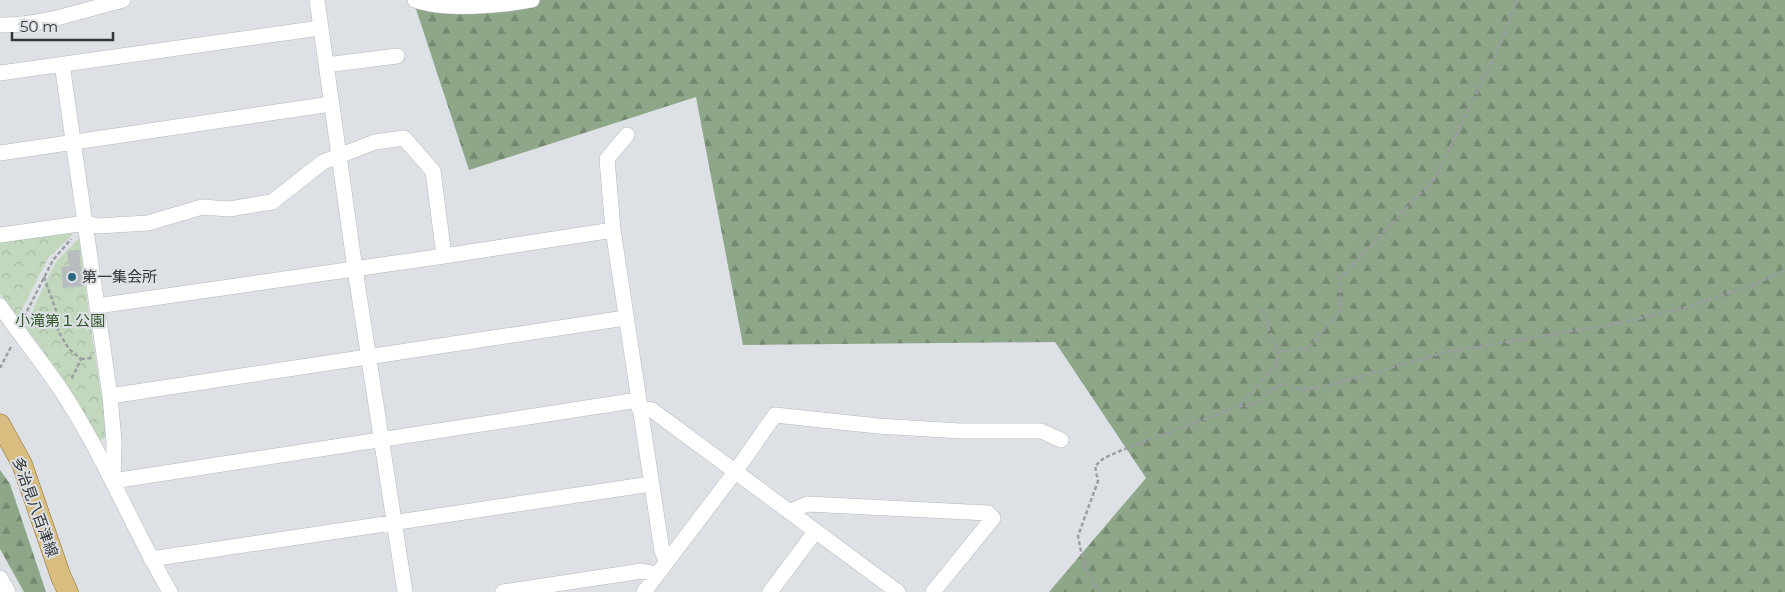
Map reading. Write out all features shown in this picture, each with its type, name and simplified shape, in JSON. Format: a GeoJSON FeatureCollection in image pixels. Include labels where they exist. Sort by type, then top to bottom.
{"type":"FeatureCollection","features":[{"type":"Feature","properties":{"kind":"main road","name":"多治見八百津線"},"geometry":{"type":"LineString","coordinates":[[0,424],[22,464],[61,578],[68,592]]}},
{"type":"Feature","properties":{"kind":"street"},"geometry":{"type":"LineString","coordinates":[[0,25],[16,25],[58,17],[123,0]]}},
{"type":"Feature","properties":{"kind":"street"},"geometry":{"type":"LineString","coordinates":[[317,0],[355,269],[405,592]]}},
{"type":"Feature","properties":{"kind":"street"},"geometry":{"type":"LineString","coordinates":[[415,0],[423,3],[464,7],[532,0]]}},
{"type":"Feature","properties":{"kind":"street"},"geometry":{"type":"LineString","coordinates":[[0,73],[320,28]]}},
{"type":"Feature","properties":{"kind":"street"},"geometry":{"type":"LineString","coordinates":[[326,65],[397,56]]}},
{"type":"Feature","properties":{"kind":"street"},"geometry":{"type":"LineString","coordinates":[[62,64],[110,396],[114,442],[113,481]]}},
{"type":"Feature","properties":{"kind":"street"},"geometry":{"type":"LineString","coordinates":[[0,153],[331,104]]}},
{"type":"Feature","properties":{"kind":"street"},"geometry":{"type":"LineString","coordinates":[[627,135],[607,159],[613,230],[638,404],[662,551],[668,562]]}},
{"type":"Feature","properties":{"kind":"street"},"geometry":{"type":"LineString","coordinates":[[0,234],[86,223],[98,226],[148,223],[202,207],[229,210],[272,202],[322,162],[375,142],[404,138],[433,171],[444,256]]}},
{"type":"Feature","properties":{"kind":"street"},"geometry":{"type":"LineString","coordinates":[[97,306],[613,230]]}},
{"type":"Feature","properties":{"kind":"street"},"geometry":{"type":"LineString","coordinates":[[0,306],[60,389],[113,481],[151,559],[170,592]]}},
{"type":"Feature","properties":{"kind":"street"},"geometry":{"type":"LineString","coordinates":[[110,396],[625,318]]}},
{"type":"Feature","properties":{"kind":"street"},"geometry":{"type":"LineString","coordinates":[[113,481],[381,440],[638,404],[652,410],[897,592]]}},
{"type":"Feature","properties":{"kind":"street"},"geometry":{"type":"LineString","coordinates":[[644,592],[735,472],[775,415],[878,426],[960,431],[1041,431],[1061,440]]}},
{"type":"Feature","properties":{"kind":"street"},"geometry":{"type":"LineString","coordinates":[[151,559],[651,484]]}},
{"type":"Feature","properties":{"kind":"street"},"geometry":{"type":"LineString","coordinates":[[789,512],[807,504],[988,513],[993,518],[933,592]]}},
{"type":"Feature","properties":{"kind":"street"},"geometry":{"type":"LineString","coordinates":[[770,592],[815,532]]}},
{"type":"Feature","properties":{"kind":"street"},"geometry":{"type":"LineString","coordinates":[[503,592],[642,571],[656,574]]}},
{"type":"Feature","properties":{"kind":"street"},"geometry":{"type":"LineString","coordinates":[[0,578],[8,592]]}},
{"type":"Feature","properties":{"kind":"path"},"geometry":{"type":"LineString","coordinates":[[1278,352],[1308,348],[1341,310],[1339,279],[1435,178],[1494,58],[1518,0]]}},
{"type":"Feature","properties":{"kind":"path"},"geometry":{"type":"LineString","coordinates":[[0,368],[53,260],[86,223]]}},
{"type":"Feature","properties":{"kind":"path"},"geometry":{"type":"LineString","coordinates":[[1100,592],[1084,567],[1078,536],[1098,481],[1095,466],[1104,458],[1239,406],[1256,403],[1277,386],[1285,384],[1303,390],[1327,386],[1446,352],[1616,324],[1683,308],[1754,285],[1785,270]]}},
{"type":"Feature","properties":{"kind":"path"},"geometry":{"type":"LineString","coordinates":[[44,277],[57,313],[58,331],[70,349],[81,359],[70,381],[60,389]]}},
{"type":"Feature","properties":{"kind":"path"},"geometry":{"type":"LineString","coordinates":[[1239,406],[1277,364],[1278,352],[1260,306]]}},
{"type":"Feature","properties":{"kind":"green space"},"geometry":{"type":"Polygon","coordinates":[[[413,0],[1785,0],[1785,592],[1049,592],[1146,478],[1055,342],[743,345],[696,97],[469,170],[413,0]]]}},
{"type":"Feature","properties":{"kind":"green space"},"geometry":{"type":"Polygon","coordinates":[[[70,232],[73,234],[48,258],[17,319],[0,293],[0,241],[70,232]]]}},
{"type":"Feature","properties":{"kind":"green space","name":"小滝第１公園"},"geometry":{"type":"Polygon","coordinates":[[[79,238],[108,436],[98,441],[83,411],[65,382],[25,327],[56,262],[79,238]]]}},
{"type":"Feature","properties":{"kind":"green space"},"geometry":{"type":"Polygon","coordinates":[[[0,470],[10,484],[46,592],[24,592],[0,549],[0,470]]]}},
{"type":"Feature","properties":{"kind":"building","name":"第一集会所"},"geometry":{"type":"Polygon","coordinates":[[[79,250],[83,286],[63,288],[61,267],[69,266],[67,251],[79,250]]]}},
{"type":"Feature","properties":{"kind":"place","name":"第一集会所"},"geometry":{"type":"Point","coordinates":[72,277]}}]}
